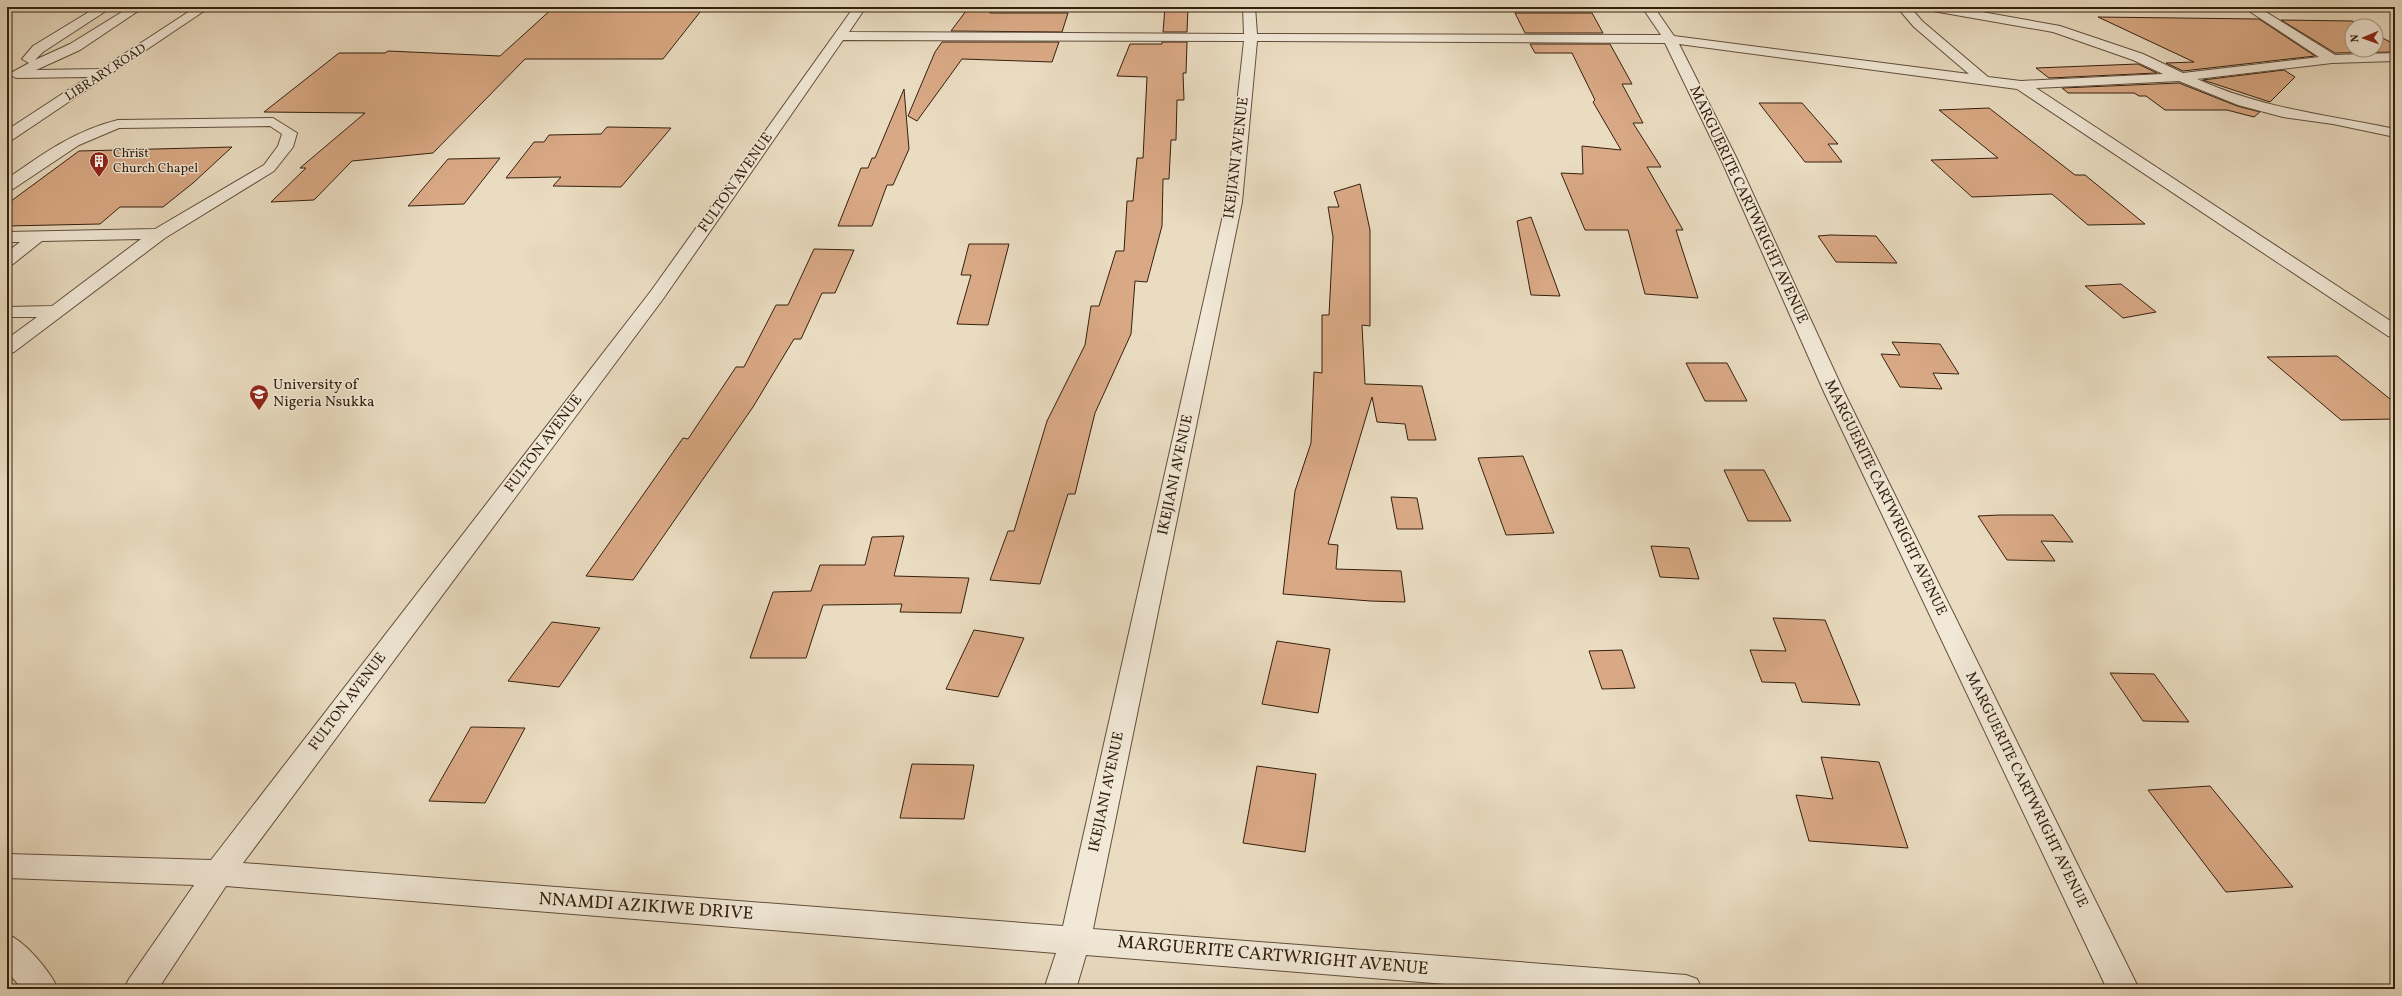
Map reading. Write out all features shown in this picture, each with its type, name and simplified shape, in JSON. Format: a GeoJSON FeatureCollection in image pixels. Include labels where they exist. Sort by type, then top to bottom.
{"type":"FeatureCollection","features":[{"type":"Feature","properties":{"kind":"street"},"geometry":{"type":"LineString","coordinates":[[12,74],[38,49],[106,7]]}},
{"type":"Feature","properties":{"kind":"street"},"geometry":{"type":"LineString","coordinates":[[12,74],[75,47],[138,7]]}},
{"type":"Feature","properties":{"kind":"street","name":"LIBRARY ROAD"},"geometry":{"type":"LineString","coordinates":[[7,137],[204,7]]}},
{"type":"Feature","properties":{"kind":"street","name":"FULTON AVENUE"},"geometry":{"type":"LineString","coordinates":[[140,989],[218,873],[657,295],[842,36],[860,7]]}},
{"type":"Feature","properties":{"kind":"street","name":"IKEJIANI AVENUE"},"geometry":{"type":"LineString","coordinates":[[1060,989],[1075,940],[1234,202],[1250,39],[1249,7]]}},
{"type":"Feature","properties":{"kind":"street","name":"MARGUERITE CARTWRIGHT AVENUE"},"geometry":{"type":"LineString","coordinates":[[1648,7],[1670,39],[1728,157],[1834,392],[2123,989]]}},
{"type":"Feature","properties":{"kind":"street"},"geometry":{"type":"LineString","coordinates":[[1903,7],[1918,24],[1985,81]]}},
{"type":"Feature","properties":{"kind":"street"},"geometry":{"type":"LineString","coordinates":[[1932,7],[2056,29],[2138,57],[2211,91],[2288,114],[2333,120],[2395,133]]}},
{"type":"Feature","properties":{"kind":"street"},"geometry":{"type":"LineString","coordinates":[[2249,7],[2332,60]]}},
{"type":"Feature","properties":{"kind":"street"},"geometry":{"type":"LineString","coordinates":[[1918,24],[1948,10]]}},
{"type":"Feature","properties":{"kind":"street"},"geometry":{"type":"LineString","coordinates":[[842,36],[1250,39],[1670,39],[2021,85],[2183,77],[2332,60],[2395,57]]}},
{"type":"Feature","properties":{"kind":"street"},"geometry":{"type":"LineString","coordinates":[[12,74],[105,73]]}},
{"type":"Feature","properties":{"kind":"street"},"geometry":{"type":"LineString","coordinates":[[2021,85],[2395,332]]}},
{"type":"Feature","properties":{"kind":"street"},"geometry":{"type":"LineString","coordinates":[[7,186],[66,145],[104,127],[118,124],[273,122],[290,133],[284,147],[269,168],[159,234],[7,348]]}},
{"type":"Feature","properties":{"kind":"street"},"geometry":{"type":"LineString","coordinates":[[7,237],[159,234]]}},
{"type":"Feature","properties":{"kind":"street"},"geometry":{"type":"LineString","coordinates":[[7,260],[38,236]]}},
{"type":"Feature","properties":{"kind":"street"},"geometry":{"type":"LineString","coordinates":[[7,312],[56,310]]}},
{"type":"Feature","properties":{"kind":"street","name":"NNAMDI AZIKIWE DRIVE"},"geometry":{"type":"LineString","coordinates":[[7,866],[218,873],[1075,940]]}},
{"type":"Feature","properties":{"kind":"street","name":"MARGUERITE CARTWRIGHT AVENUE"},"geometry":{"type":"LineString","coordinates":[[1075,940],[1686,989]]}},
{"type":"Feature","properties":{"kind":"street"},"geometry":{"type":"LineString","coordinates":[[7,948],[42,989]]}},
{"type":"Feature","properties":{"kind":"building"},"geometry":{"type":"Polygon","coordinates":[[[554,7],[704,7],[663,59],[525,59],[433,153],[352,161],[314,200],[271,202],[306,168],[300,168],[365,113],[264,112],[339,53],[385,53],[388,51],[500,56],[554,7]]]}},
{"type":"Feature","properties":{"kind":"building"},"geometry":{"type":"Polygon","coordinates":[[[969,7],[992,7],[990,13],[1068,13],[1062,32],[951,31],[969,7]]]}},
{"type":"Feature","properties":{"kind":"building"},"geometry":{"type":"Polygon","coordinates":[[[1165,7],[1188,7],[1187,32],[1163,32],[1165,7]]]}},
{"type":"Feature","properties":{"kind":"building"},"geometry":{"type":"Polygon","coordinates":[[[1515,13],[1592,13],[1603,33],[1525,33],[1515,13]]]}},
{"type":"Feature","properties":{"kind":"building"},"geometry":{"type":"Polygon","coordinates":[[[2098,17],[2259,19],[2315,56],[2183,71],[2166,63],[2194,62],[2098,17]]]}},
{"type":"Feature","properties":{"kind":"building"},"geometry":{"type":"Polygon","coordinates":[[[2281,20],[2344,21],[2344,53],[2335,53],[2281,20]]]}},
{"type":"Feature","properties":{"kind":"building"},"geometry":{"type":"Polygon","coordinates":[[[2384,39],[2395,45],[2395,52],[2384,52],[2384,39]]]}},
{"type":"Feature","properties":{"kind":"building"},"geometry":{"type":"Polygon","coordinates":[[[942,42],[1059,42],[1052,62],[962,59],[917,121],[908,116],[935,52],[942,42]]]}},
{"type":"Feature","properties":{"kind":"building"},"geometry":{"type":"Polygon","coordinates":[[[1162,42],[1187,42],[1186,73],[1183,73],[1184,100],[1177,100],[1176,140],[1171,140],[1169,179],[1163,179],[1162,226],[1147,282],[1135,281],[1131,334],[1095,413],[1075,494],[1068,494],[1040,584],[990,580],[1008,531],[1014,531],[1047,421],[1085,345],[1091,306],[1099,306],[1116,251],[1124,251],[1127,201],[1133,201],[1137,158],[1143,158],[1147,77],[1117,76],[1130,44],[1162,44],[1162,42]]]}},
{"type":"Feature","properties":{"kind":"building"},"geometry":{"type":"Polygon","coordinates":[[[1530,44],[1610,44],[1632,84],[1622,84],[1643,123],[1633,123],[1661,167],[1647,167],[1683,230],[1676,230],[1698,298],[1645,294],[1628,230],[1585,230],[1561,173],[1583,174],[1582,146],[1621,150],[1593,102],[1595,100],[1572,53],[1535,53],[1530,44]]]}},
{"type":"Feature","properties":{"kind":"building"},"geometry":{"type":"Polygon","coordinates":[[[2138,64],[2157,73],[2049,78],[2036,68],[2138,64]]]}},
{"type":"Feature","properties":{"kind":"building"},"geometry":{"type":"Polygon","coordinates":[[[2284,70],[2295,77],[2270,102],[2203,80],[2284,70]]]}},
{"type":"Feature","properties":{"kind":"building"},"geometry":{"type":"Polygon","coordinates":[[[2179,83],[2237,106],[2260,112],[2254,117],[2227,110],[2165,110],[2146,96],[2139,96],[2134,93],[2068,93],[2062,88],[2179,83]]]}},
{"type":"Feature","properties":{"kind":"building"},"geometry":{"type":"Polygon","coordinates":[[[904,89],[909,149],[893,185],[887,185],[872,226],[838,226],[861,168],[868,168],[872,158],[875,158],[904,89]]]}},
{"type":"Feature","properties":{"kind":"building"},"geometry":{"type":"Polygon","coordinates":[[[1759,103],[1802,103],[1838,144],[1828,144],[1842,162],[1805,162],[1759,103]]]}},
{"type":"Feature","properties":{"kind":"building"},"geometry":{"type":"Polygon","coordinates":[[[1989,108],[2075,175],[2085,175],[2145,224],[2088,225],[2052,194],[1972,197],[1931,160],[1998,158],[1939,110],[1989,108]]]}},
{"type":"Feature","properties":{"kind":"building"},"geometry":{"type":"Polygon","coordinates":[[[607,127],[671,128],[621,187],[553,186],[561,177],[506,178],[534,142],[544,142],[549,135],[601,134],[607,127]]]}},
{"type":"Feature","properties":{"kind":"building","name":"Christ Church Chapel"},"geometry":{"type":"Polygon","coordinates":[[[232,147],[193,183],[163,207],[120,207],[100,224],[7,226],[7,204],[79,151],[232,147]]]}},
{"type":"Feature","properties":{"kind":"building"},"geometry":{"type":"Polygon","coordinates":[[[500,158],[464,204],[408,206],[448,159],[500,158]]]}},
{"type":"Feature","properties":{"kind":"building"},"geometry":{"type":"Polygon","coordinates":[[[1360,184],[1370,230],[1370,326],[1362,325],[1365,384],[1422,386],[1436,440],[1408,440],[1405,424],[1377,422],[1372,397],[1328,544],[1338,545],[1336,569],[1401,571],[1405,602],[1370,601],[1283,594],[1295,491],[1311,443],[1314,372],[1322,373],[1322,315],[1329,315],[1333,237],[1328,207],[1339,207],[1334,192],[1360,184]]]}},
{"type":"Feature","properties":{"kind":"building"},"geometry":{"type":"Polygon","coordinates":[[[1531,217],[1560,296],[1531,295],[1517,221],[1531,217]]]}},
{"type":"Feature","properties":{"kind":"building"},"geometry":{"type":"Polygon","coordinates":[[[1818,236],[1876,236],[1897,263],[1836,262],[1818,236]]]}},
{"type":"Feature","properties":{"kind":"building"},"geometry":{"type":"Polygon","coordinates":[[[969,244],[1009,244],[988,325],[957,324],[971,275],[961,275],[969,244]]]}},
{"type":"Feature","properties":{"kind":"building"},"geometry":{"type":"Polygon","coordinates":[[[814,249],[854,250],[835,293],[822,293],[801,339],[794,339],[753,407],[633,580],[586,576],[683,438],[688,439],[736,367],[744,367],[776,305],[788,305],[814,249]]]}},
{"type":"Feature","properties":{"kind":"building"},"geometry":{"type":"Polygon","coordinates":[[[2121,284],[2156,312],[2123,318],[2085,286],[2121,284]]]}},
{"type":"Feature","properties":{"kind":"building"},"geometry":{"type":"Polygon","coordinates":[[[1892,342],[1940,344],[1959,374],[1933,373],[1942,389],[1900,387],[1881,354],[1900,355],[1892,342]]]}},
{"type":"Feature","properties":{"kind":"building"},"geometry":{"type":"Polygon","coordinates":[[[2337,356],[2395,403],[2395,419],[2341,420],[2267,357],[2337,356]]]}},
{"type":"Feature","properties":{"kind":"building"},"geometry":{"type":"Polygon","coordinates":[[[1686,363],[1727,363],[1747,401],[1705,401],[1686,363]]]}},
{"type":"Feature","properties":{"kind":"building"},"geometry":{"type":"Polygon","coordinates":[[[1523,456],[1554,533],[1506,535],[1478,458],[1523,456]]]}},
{"type":"Feature","properties":{"kind":"building"},"geometry":{"type":"Polygon","coordinates":[[[1724,470],[1764,470],[1791,521],[1748,521],[1724,470]]]}},
{"type":"Feature","properties":{"kind":"building"},"geometry":{"type":"Polygon","coordinates":[[[1391,497],[1417,498],[1423,529],[1397,529],[1391,497]]]}},
{"type":"Feature","properties":{"kind":"building"},"geometry":{"type":"Polygon","coordinates":[[[2053,515],[2073,542],[2041,541],[2055,561],[2007,560],[1978,516],[2053,515]]]}},
{"type":"Feature","properties":{"kind":"building"},"geometry":{"type":"Polygon","coordinates":[[[904,536],[894,576],[969,578],[961,613],[900,612],[902,604],[823,605],[806,658],[750,658],[773,592],[811,591],[820,565],[865,565],[872,537],[904,536]]]}},
{"type":"Feature","properties":{"kind":"building"},"geometry":{"type":"Polygon","coordinates":[[[1651,546],[1689,548],[1699,579],[1660,577],[1651,546]]]}},
{"type":"Feature","properties":{"kind":"building"},"geometry":{"type":"Polygon","coordinates":[[[1773,618],[1825,620],[1860,705],[1802,702],[1795,683],[1762,682],[1750,650],[1786,651],[1773,618]]]}},
{"type":"Feature","properties":{"kind":"building"},"geometry":{"type":"Polygon","coordinates":[[[552,622],[600,628],[559,687],[508,681],[552,622]]]}},
{"type":"Feature","properties":{"kind":"building"},"geometry":{"type":"Polygon","coordinates":[[[974,630],[1024,638],[998,697],[946,689],[974,630]]]}},
{"type":"Feature","properties":{"kind":"building"},"geometry":{"type":"Polygon","coordinates":[[[1277,641],[1330,649],[1318,713],[1262,704],[1277,641]]]}},
{"type":"Feature","properties":{"kind":"building"},"geometry":{"type":"Polygon","coordinates":[[[1622,650],[1635,688],[1602,689],[1589,651],[1622,650]]]}},
{"type":"Feature","properties":{"kind":"building"},"geometry":{"type":"Polygon","coordinates":[[[2110,673],[2154,674],[2189,722],[2143,721],[2110,673]]]}},
{"type":"Feature","properties":{"kind":"building"},"geometry":{"type":"Polygon","coordinates":[[[471,727],[525,728],[485,803],[429,801],[471,727]]]}},
{"type":"Feature","properties":{"kind":"building"},"geometry":{"type":"Polygon","coordinates":[[[1821,757],[1879,762],[1908,848],[1809,841],[1796,795],[1833,799],[1821,757]]]}},
{"type":"Feature","properties":{"kind":"building"},"geometry":{"type":"Polygon","coordinates":[[[912,764],[974,765],[964,819],[900,818],[912,764]]]}},
{"type":"Feature","properties":{"kind":"building"},"geometry":{"type":"Polygon","coordinates":[[[1257,766],[1316,774],[1305,852],[1243,843],[1257,766]]]}},
{"type":"Feature","properties":{"kind":"building"},"geometry":{"type":"Polygon","coordinates":[[[2210,786],[2293,887],[2226,892],[2148,790],[2210,786]]]}},
{"type":"Feature","properties":{"kind":"place","name":"Christ Church Chapel"},"geometry":{"type":"Point","coordinates":[99,178]}},
{"type":"Feature","properties":{"kind":"place","name":"University of Nigeria Nsukka"},"geometry":{"type":"Point","coordinates":[259,411]}}]}
